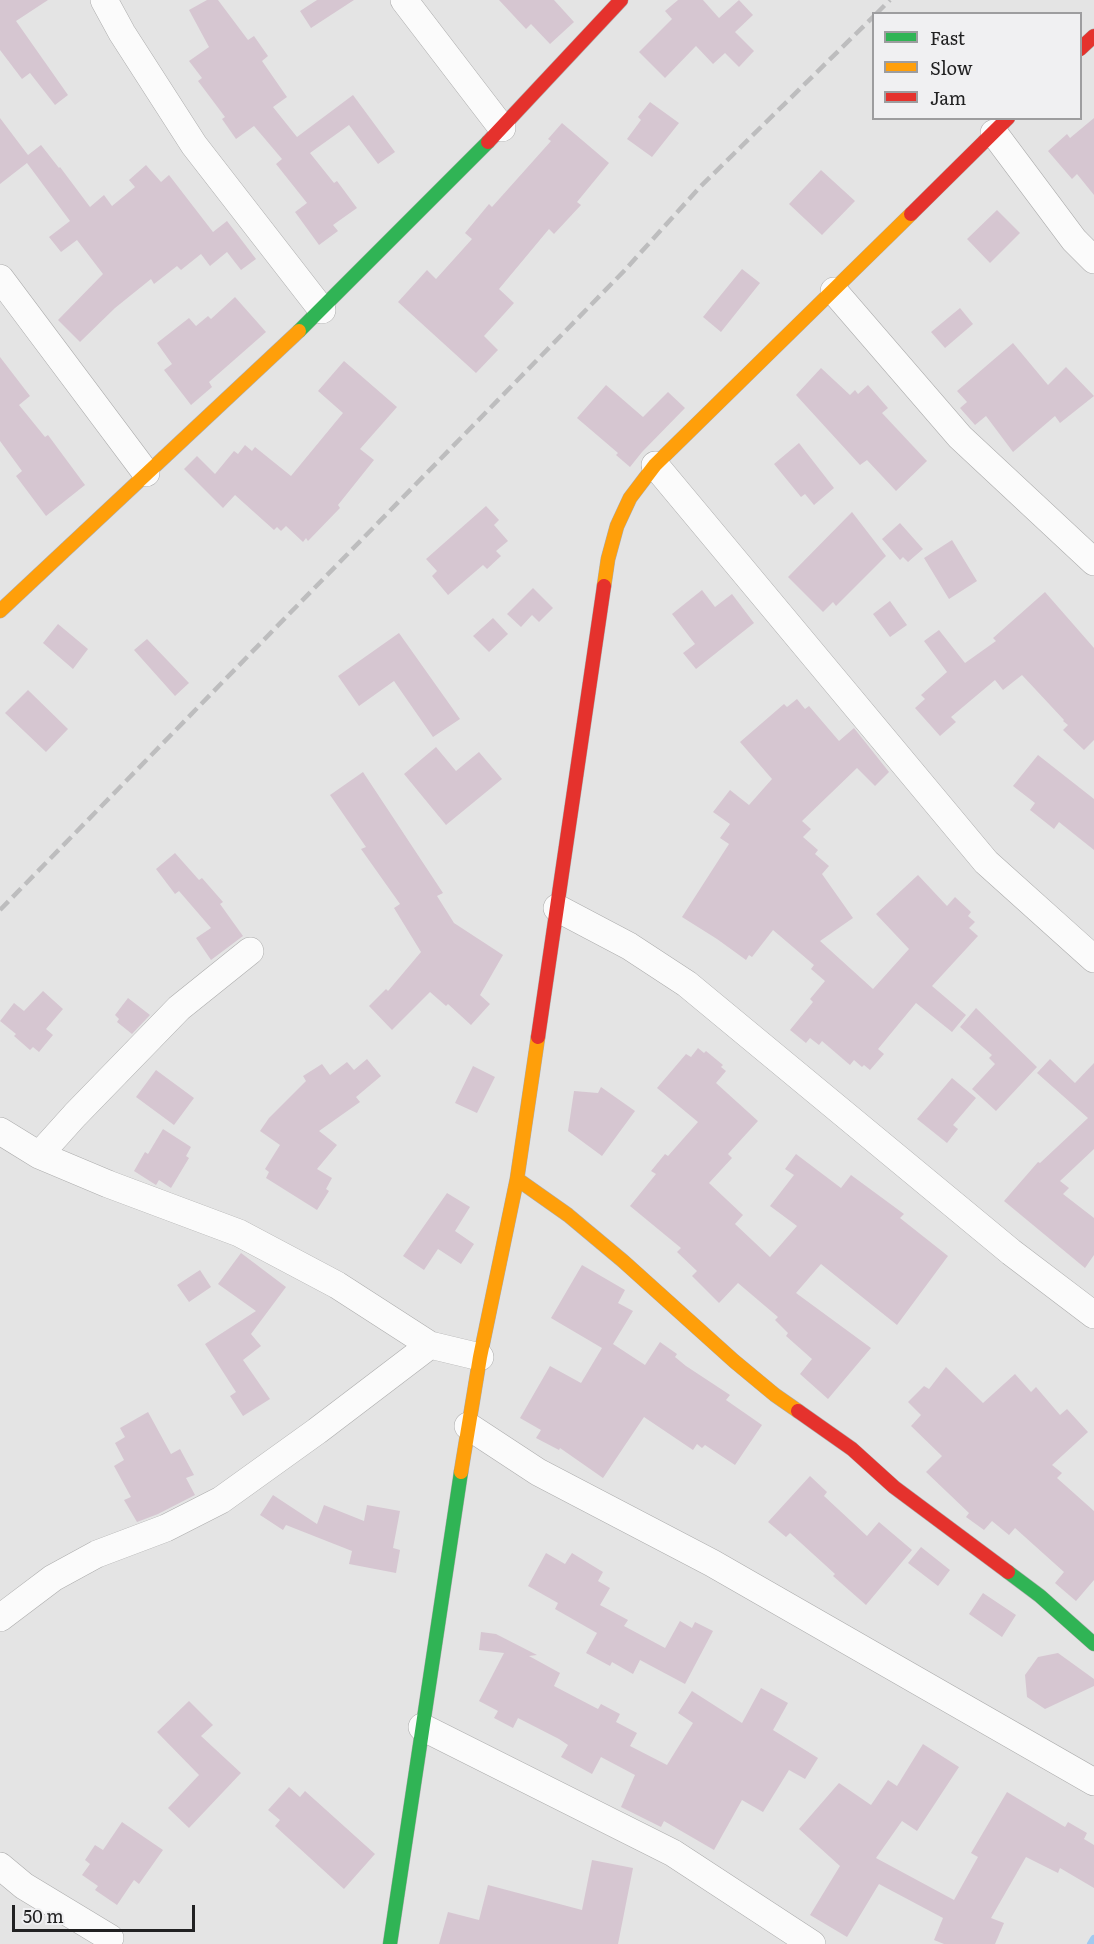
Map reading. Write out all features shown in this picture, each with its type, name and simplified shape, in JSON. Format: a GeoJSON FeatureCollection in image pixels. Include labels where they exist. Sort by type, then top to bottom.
{"type":"FeatureCollection","features":[{"type":"Feature","properties":{"kind":"street"},"geometry":{"type":"LineString","coordinates":[[104,0],[122,33],[194,145],[322,310]]}},
{"type":"Feature","properties":{"kind":"street"},"geometry":{"type":"LineString","coordinates":[[404,0],[502,128]]}},
{"type":"Feature","properties":{"kind":"street"},"geometry":{"type":"LineString","coordinates":[[0,611],[322,310],[502,128],[621,0]]}},
{"type":"Feature","properties":{"kind":"street"},"geometry":{"type":"LineString","coordinates":[[1082,47],[1094,36]]}},
{"type":"Feature","properties":{"kind":"street"},"geometry":{"type":"LineString","coordinates":[[390,1944],[468,1426],[517,1179],[608,559],[617,526],[630,498],[655,465],[1001,126],[1074,240],[1094,260]]}},
{"type":"Feature","properties":{"kind":"street"},"geometry":{"type":"LineString","coordinates":[[0,278],[146,473]]}},
{"type":"Feature","properties":{"kind":"street"},"geometry":{"type":"LineString","coordinates":[[834,291],[960,437],[1094,562]]}},
{"type":"Feature","properties":{"kind":"street"},"geometry":{"type":"LineString","coordinates":[[655,465],[986,862],[1094,959]]}},
{"type":"Feature","properties":{"kind":"street"},"geometry":{"type":"LineString","coordinates":[[557,908],[629,946],[687,984],[1011,1252],[1094,1314]]}},
{"type":"Feature","properties":{"kind":"street"},"geometry":{"type":"LineString","coordinates":[[39,1155],[179,1008],[250,951]]}},
{"type":"Feature","properties":{"kind":"street"},"geometry":{"type":"LineString","coordinates":[[0,1131],[39,1155],[108,1184],[239,1233],[337,1285],[430,1345],[480,1357]]}},
{"type":"Feature","properties":{"kind":"street"},"geometry":{"type":"LineString","coordinates":[[517,1179],[567,1215],[623,1261],[775,1395],[852,1449],[912,1501],[1040,1596],[1094,1644]]}},
{"type":"Feature","properties":{"kind":"street"},"geometry":{"type":"LineString","coordinates":[[0,1618],[53,1578],[97,1554],[166,1528],[221,1500],[430,1345]]}},
{"type":"Feature","properties":{"kind":"street"},"geometry":{"type":"LineString","coordinates":[[468,1426],[538,1472],[712,1563],[1094,1782]]}},
{"type":"Feature","properties":{"kind":"street"},"geometry":{"type":"LineString","coordinates":[[422,1727],[673,1853],[812,1944]]}},
{"type":"Feature","properties":{"kind":"street"},"geometry":{"type":"LineString","coordinates":[[0,1866],[24,1886],[110,1938]]}},
{"type":"Feature","properties":{"kind":"building"},"geometry":{"type":"Polygon","coordinates":[[[0,0],[48,0],[16,21],[68,95],[55,105],[30,73],[22,79],[0,50],[0,0]]]}},
{"type":"Feature","properties":{"kind":"building"},"geometry":{"type":"Polygon","coordinates":[[[207,0],[218,0],[248,40],[254,36],[268,56],[262,61],[287,97],[273,107],[297,137],[353,95],[395,152],[378,164],[349,125],[310,153],[334,183],[337,181],[357,208],[333,225],[338,231],[319,245],[295,212],[307,203],[276,164],[282,159],[254,126],[236,139],[222,119],[225,117],[198,81],[202,78],[189,61],[209,47],[189,10],[207,0]]]}},
{"type":"Feature","properties":{"kind":"building"},"geometry":{"type":"Polygon","coordinates":[[[317,0],[354,0],[311,28],[300,11],[317,0]]]}},
{"type":"Feature","properties":{"kind":"building"},"geometry":{"type":"Polygon","coordinates":[[[499,0],[554,0],[574,22],[550,44],[531,24],[526,29],[499,0]]]}},
{"type":"Feature","properties":{"kind":"building"},"geometry":{"type":"Polygon","coordinates":[[[678,0],[703,0],[719,18],[739,0],[753,15],[735,32],[754,51],[739,67],[725,53],[713,64],[696,46],[665,78],[639,52],[672,19],[665,11],[678,0]]]}},
{"type":"Feature","properties":{"kind":"building"},"geometry":{"type":"Polygon","coordinates":[[[650,102],[679,123],[652,157],[627,139],[641,120],[638,117],[650,102]]]}},
{"type":"Feature","properties":{"kind":"building"},"geometry":{"type":"Polygon","coordinates":[[[0,118],[28,155],[41,145],[90,207],[104,195],[112,206],[135,187],[129,180],[146,165],[161,182],[169,175],[213,232],[227,221],[256,259],[241,270],[227,252],[210,266],[201,254],[181,270],[177,266],[154,284],[151,279],[115,308],[80,342],[58,320],[103,274],[77,240],[61,252],[49,237],[70,221],[27,163],[0,184],[0,118]]]}},
{"type":"Feature","properties":{"kind":"building"},"geometry":{"type":"Polygon","coordinates":[[[1094,118],[1094,195],[1077,174],[1072,179],[1048,151],[1067,134],[1070,138],[1094,118]]]}},
{"type":"Feature","properties":{"kind":"building"},"geometry":{"type":"Polygon","coordinates":[[[562,123],[609,163],[577,202],[581,205],[554,234],[549,229],[499,289],[514,303],[484,336],[498,350],[476,373],[398,302],[427,270],[436,279],[472,239],[465,233],[489,204],[492,207],[551,141],[548,139],[562,123]]]}},
{"type":"Feature","properties":{"kind":"building"},"geometry":{"type":"Polygon","coordinates":[[[821,170],[855,201],[822,235],[789,204],[821,170]]]}},
{"type":"Feature","properties":{"kind":"building"},"geometry":{"type":"Polygon","coordinates":[[[997,210],[1020,233],[990,263],[967,239],[997,210]]]}},
{"type":"Feature","properties":{"kind":"building"},"geometry":{"type":"Polygon","coordinates":[[[742,269],[760,283],[721,332],[703,317],[742,269]]]}},
{"type":"Feature","properties":{"kind":"building"},"geometry":{"type":"Polygon","coordinates":[[[235,297],[266,332],[209,382],[212,387],[191,405],[164,370],[172,364],[157,343],[189,318],[196,326],[208,316],[211,319],[235,297]]]}},
{"type":"Feature","properties":{"kind":"building"},"geometry":{"type":"Polygon","coordinates":[[[960,308],[973,324],[945,348],[931,332],[960,308]]]}},
{"type":"Feature","properties":{"kind":"building"},"geometry":{"type":"Polygon","coordinates":[[[1013,343],[1048,385],[1066,367],[1094,396],[1060,423],[1055,416],[1013,452],[986,416],[975,425],[960,408],[967,402],[957,391],[1013,343]]]}},
{"type":"Feature","properties":{"kind":"building"},"geometry":{"type":"Polygon","coordinates":[[[0,357],[30,396],[19,405],[45,437],[48,435],[85,485],[46,516],[16,476],[22,471],[0,441],[0,357]]]}},
{"type":"Feature","properties":{"kind":"building"},"geometry":{"type":"Polygon","coordinates":[[[344,361],[397,407],[360,449],[374,460],[338,505],[340,508],[308,541],[306,538],[303,542],[286,526],[281,531],[277,527],[274,530],[235,495],[223,508],[184,469],[197,456],[215,474],[234,451],[238,454],[245,445],[252,451],[255,447],[291,476],[343,413],[318,391],[344,361]]]}},
{"type":"Feature","properties":{"kind":"building"},"geometry":{"type":"Polygon","coordinates":[[[821,368],[850,395],[855,390],[858,394],[868,385],[888,408],[882,413],[927,461],[896,491],[867,460],[860,465],[796,395],[821,368]]]}},
{"type":"Feature","properties":{"kind":"building"},"geometry":{"type":"Polygon","coordinates":[[[606,385],[643,417],[668,392],[685,408],[630,467],[616,455],[618,453],[577,418],[606,385]]]}},
{"type":"Feature","properties":{"kind":"building"},"geometry":{"type":"Polygon","coordinates":[[[799,443],[834,488],[814,505],[805,494],[801,497],[774,464],[799,443]]]}},
{"type":"Feature","properties":{"kind":"building"},"geometry":{"type":"Polygon","coordinates":[[[486,506],[499,520],[494,525],[508,541],[496,551],[501,556],[487,569],[483,565],[448,595],[432,576],[437,571],[426,559],[486,506]]]}},
{"type":"Feature","properties":{"kind":"building"},"geometry":{"type":"Polygon","coordinates":[[[852,512],[886,556],[836,606],[833,602],[823,612],[788,577],[852,512]]]}},
{"type":"Feature","properties":{"kind":"building"},"geometry":{"type":"Polygon","coordinates":[[[900,523],[923,549],[908,562],[903,557],[900,560],[882,539],[900,523]]]}},
{"type":"Feature","properties":{"kind":"building"},"geometry":{"type":"Polygon","coordinates":[[[952,540],[977,581],[949,599],[924,558],[952,540]]]}},
{"type":"Feature","properties":{"kind":"building"},"geometry":{"type":"Polygon","coordinates":[[[533,588],[553,608],[539,622],[532,615],[521,627],[507,614],[533,588]]]}},
{"type":"Feature","properties":{"kind":"building"},"geometry":{"type":"Polygon","coordinates":[[[702,590],[715,607],[732,594],[754,623],[696,669],[683,653],[695,644],[672,614],[702,590]]]}},
{"type":"Feature","properties":{"kind":"building"},"geometry":{"type":"Polygon","coordinates":[[[1045,592],[1094,648],[1094,740],[1084,750],[1063,730],[1068,725],[1064,720],[1022,675],[1003,690],[995,680],[951,717],[956,722],[940,736],[915,708],[925,699],[921,695],[947,672],[924,641],[939,630],[965,663],[996,641],[993,638],[1045,592]]]}},
{"type":"Feature","properties":{"kind":"building"},"geometry":{"type":"Polygon","coordinates":[[[890,601],[907,625],[890,637],[873,614],[890,601]]]}},
{"type":"Feature","properties":{"kind":"building"},"geometry":{"type":"Polygon","coordinates":[[[493,618],[508,634],[489,652],[473,636],[493,618]]]}},
{"type":"Feature","properties":{"kind":"building"},"geometry":{"type":"Polygon","coordinates":[[[58,624],[88,649],[73,669],[43,643],[58,624]]]}},
{"type":"Feature","properties":{"kind":"building"},"geometry":{"type":"Polygon","coordinates":[[[399,633],[460,719],[433,737],[394,681],[359,706],[338,676],[399,633]]]}},
{"type":"Feature","properties":{"kind":"building"},"geometry":{"type":"Polygon","coordinates":[[[147,639],[189,683],[175,696],[134,650],[147,639]]]}},
{"type":"Feature","properties":{"kind":"building"},"geometry":{"type":"Polygon","coordinates":[[[28,690],[68,729],[46,752],[5,713],[28,690]]]}},
{"type":"Feature","properties":{"kind":"building"},"geometry":{"type":"Polygon","coordinates":[[[797,699],[805,709],[809,706],[839,741],[854,728],[889,772],[875,786],[857,768],[802,821],[811,829],[803,837],[818,850],[815,854],[829,866],[822,874],[853,918],[820,941],[873,989],[909,949],[876,914],[918,875],[947,906],[955,897],[971,912],[968,916],[975,922],[969,928],[978,936],[932,986],[966,1015],[952,1032],[916,1003],[878,1049],[884,1054],[870,1070],[854,1060],[850,1065],[822,1041],[819,1045],[810,1038],[806,1043],[790,1030],[813,1002],[810,999],[825,981],[811,969],[814,965],[773,930],[752,957],[749,955],[746,960],[682,917],[729,844],[720,838],[730,824],[713,812],[730,790],[749,805],[772,779],[740,742],[784,704],[787,707],[797,699]]]}},
{"type":"Feature","properties":{"kind":"building"},"geometry":{"type":"Polygon","coordinates":[[[436,747],[456,771],[479,752],[502,779],[446,825],[404,774],[436,747]]]}},
{"type":"Feature","properties":{"kind":"building"},"geometry":{"type":"Polygon","coordinates":[[[1038,755],[1094,799],[1094,850],[1059,822],[1054,829],[1030,810],[1035,803],[1013,786],[1038,755]]]}},
{"type":"Feature","properties":{"kind":"building"},"geometry":{"type":"Polygon","coordinates":[[[363,772],[443,893],[437,896],[454,923],[503,955],[480,995],[490,1004],[471,1025],[448,1004],[446,1006],[430,992],[392,1030],[369,1006],[386,989],[388,991],[421,952],[394,908],[400,904],[361,849],[366,847],[330,795],[363,772]]]}},
{"type":"Feature","properties":{"kind":"building"},"geometry":{"type":"Polygon","coordinates":[[[175,853],[223,902],[220,904],[243,936],[211,960],[196,938],[211,928],[179,891],[175,894],[156,869],[175,853]]]}},
{"type":"Feature","properties":{"kind":"building"},"geometry":{"type":"Polygon","coordinates":[[[43,991],[63,1009],[46,1029],[53,1035],[39,1052],[33,1047],[30,1050],[0,1021],[14,1003],[24,1011],[43,991]]]}},
{"type":"Feature","properties":{"kind":"building"},"geometry":{"type":"Polygon","coordinates":[[[128,998],[150,1015],[132,1034],[117,1022],[119,1019],[115,1015],[128,998]]]}},
{"type":"Feature","properties":{"kind":"building"},"geometry":{"type":"Polygon","coordinates":[[[976,1008],[1037,1067],[996,1111],[972,1089],[995,1064],[989,1058],[992,1055],[960,1027],[976,1008]]]}},
{"type":"Feature","properties":{"kind":"building"},"geometry":{"type":"Polygon","coordinates":[[[698,1048],[704,1053],[706,1051],[723,1065],[721,1067],[726,1071],[716,1083],[758,1121],[728,1154],[732,1158],[709,1183],[743,1215],[735,1224],[770,1257],[797,1226],[770,1206],[794,1175],[785,1169],[796,1154],[841,1188],[851,1175],[904,1214],[900,1218],[948,1256],[897,1325],[821,1264],[796,1293],[871,1348],[828,1399],[800,1374],[812,1359],[786,1336],[788,1333],[775,1320],[778,1317],[738,1283],[719,1303],[692,1276],[697,1271],[677,1252],[681,1248],[630,1206],[656,1174],[651,1171],[665,1154],[668,1156],[698,1122],[657,1088],[686,1054],[691,1057],[698,1048]]]}},
{"type":"Feature","properties":{"kind":"building"},"geometry":{"type":"Polygon","coordinates":[[[367,1059],[381,1076],[356,1097],[360,1102],[319,1131],[337,1145],[317,1169],[332,1178],[326,1189],[329,1191],[317,1210],[266,1178],[269,1172],[265,1169],[280,1145],[260,1131],[269,1118],[306,1081],[303,1076],[322,1064],[330,1075],[347,1062],[354,1070],[367,1059]]]}},
{"type":"Feature","properties":{"kind":"building"},"geometry":{"type":"Polygon","coordinates":[[[1050,1059],[1075,1083],[1094,1063],[1094,1149],[1060,1181],[1069,1188],[1063,1194],[1094,1218],[1094,1255],[1085,1268],[1004,1201],[1038,1162],[1040,1163],[1088,1118],[1037,1073],[1050,1059]]]}},
{"type":"Feature","properties":{"kind":"building"},"geometry":{"type":"Polygon","coordinates":[[[473,1066],[495,1077],[477,1113],[455,1103],[473,1066]]]}},
{"type":"Feature","properties":{"kind":"building"},"geometry":{"type":"Polygon","coordinates":[[[156,1070],[194,1098],[174,1125],[136,1097],[156,1070]]]}},
{"type":"Feature","properties":{"kind":"building"},"geometry":{"type":"Polygon","coordinates":[[[952,1078],[976,1098],[953,1125],[958,1129],[947,1143],[917,1119],[952,1078]]]}},
{"type":"Feature","properties":{"kind":"building"},"geometry":{"type":"Polygon","coordinates":[[[601,1087],[635,1111],[602,1156],[568,1131],[574,1091],[598,1093],[601,1087]]]}},
{"type":"Feature","properties":{"kind":"building"},"geometry":{"type":"Polygon","coordinates":[[[163,1129],[191,1147],[186,1156],[189,1158],[171,1188],[159,1180],[156,1185],[134,1171],[145,1152],[148,1154],[163,1129]]]}},
{"type":"Feature","properties":{"kind":"building"},"geometry":{"type":"Polygon","coordinates":[[[447,1193],[470,1207],[455,1231],[474,1244],[461,1264],[438,1249],[424,1270],[403,1256],[447,1193]]]}},
{"type":"Feature","properties":{"kind":"building"},"geometry":{"type":"Polygon","coordinates":[[[241,1253],[286,1287],[251,1334],[261,1346],[243,1360],[270,1399],[243,1416],[230,1396],[236,1392],[205,1344],[256,1311],[218,1284],[241,1253]]]}},
{"type":"Feature","properties":{"kind":"building"},"geometry":{"type":"Polygon","coordinates":[[[582,1265],[625,1290],[618,1303],[633,1311],[613,1344],[645,1365],[660,1342],[677,1354],[675,1357],[686,1366],[730,1395],[726,1400],[762,1425],[735,1465],[705,1445],[702,1448],[697,1444],[693,1450],[644,1417],[603,1478],[560,1448],[559,1450],[536,1438],[541,1430],[520,1418],[550,1366],[581,1383],[602,1348],[551,1318],[582,1265]]]}},
{"type":"Feature","properties":{"kind":"building"},"geometry":{"type":"Polygon","coordinates":[[[200,1270],[211,1287],[189,1302],[177,1285],[200,1270]]]}},
{"type":"Feature","properties":{"kind":"building"},"geometry":{"type":"Polygon","coordinates":[[[946,1367],[983,1403],[1015,1374],[1031,1392],[1036,1387],[1060,1415],[1067,1409],[1088,1432],[1052,1465],[1062,1473],[1057,1478],[1094,1511],[1094,1580],[1076,1601],[1055,1583],[1064,1572],[1015,1528],[1009,1535],[992,1521],[984,1530],[966,1517],[969,1513],[926,1472],[942,1456],[911,1426],[921,1415],[908,1402],[924,1386],[929,1389],[946,1367]]]}},
{"type":"Feature","properties":{"kind":"building"},"geometry":{"type":"Polygon","coordinates":[[[148,1412],[171,1454],[180,1449],[194,1475],[186,1478],[195,1495],[137,1522],[124,1500],[131,1497],[114,1466],[124,1460],[115,1443],[125,1437],[120,1428],[148,1412]]]}},
{"type":"Feature","properties":{"kind":"building"},"geometry":{"type":"Polygon","coordinates":[[[810,1476],[827,1492],[824,1496],[867,1536],[879,1522],[912,1550],[866,1605],[790,1533],[786,1537],[768,1522],[810,1476]]]}},
{"type":"Feature","properties":{"kind":"building"},"geometry":{"type":"Polygon","coordinates":[[[273,1495],[317,1524],[324,1505],[364,1521],[367,1505],[400,1511],[393,1548],[400,1550],[396,1573],[349,1564],[352,1551],[286,1525],[283,1530],[260,1515],[273,1495]]]}},
{"type":"Feature","properties":{"kind":"building"},"geometry":{"type":"Polygon","coordinates":[[[921,1547],[950,1570],[938,1586],[908,1563],[921,1547]]]}},
{"type":"Feature","properties":{"kind":"building"},"geometry":{"type":"Polygon","coordinates":[[[546,1553],[565,1564],[572,1553],[603,1572],[598,1581],[610,1588],[600,1605],[628,1620],[624,1626],[665,1648],[680,1621],[692,1628],[695,1622],[713,1631],[685,1684],[640,1660],[633,1674],[612,1662],[610,1666],[586,1653],[597,1633],[555,1609],[558,1603],[528,1586],[546,1553]]]}},
{"type":"Feature","properties":{"kind":"building"},"geometry":{"type":"Polygon","coordinates":[[[983,1593],[1016,1615],[1002,1637],[969,1614],[983,1593]]]}},
{"type":"Feature","properties":{"kind":"building"},"geometry":{"type":"Polygon","coordinates":[[[481,1632],[496,1634],[537,1655],[529,1656],[560,1673],[554,1686],[598,1709],[601,1704],[620,1714],[616,1722],[637,1733],[630,1746],[667,1765],[693,1723],[678,1713],[692,1691],[742,1723],[761,1688],[788,1703],[773,1730],[818,1758],[805,1779],[789,1770],[763,1812],[742,1800],[714,1850],[664,1821],[661,1827],[621,1807],[635,1775],[601,1757],[592,1774],[561,1757],[568,1745],[559,1739],[518,1718],[513,1728],[494,1718],[498,1711],[479,1701],[504,1653],[479,1650],[481,1632]]]}},
{"type":"Feature","properties":{"kind":"building"},"geometry":{"type":"Polygon","coordinates":[[[1058,1653],[1094,1679],[1094,1686],[1045,1709],[1027,1697],[1025,1675],[1038,1657],[1058,1653]]]}},
{"type":"Feature","properties":{"kind":"building"},"geometry":{"type":"Polygon","coordinates":[[[189,1701],[213,1725],[201,1736],[241,1773],[189,1828],[168,1808],[199,1775],[157,1732],[189,1701]]]}},
{"type":"Feature","properties":{"kind":"building"},"geometry":{"type":"Polygon","coordinates":[[[923,1744],[959,1767],[917,1831],[902,1821],[876,1858],[954,1900],[978,1857],[971,1853],[1007,1792],[1065,1827],[1068,1822],[1087,1833],[1084,1839],[1094,1845],[1094,1888],[1060,1868],[1058,1873],[1026,1857],[991,1918],[1004,1923],[995,1944],[944,1944],[934,1940],[943,1918],[879,1884],[847,1937],[810,1915],[840,1866],[799,1829],[839,1783],[871,1805],[888,1780],[897,1786],[923,1744]]]}},
{"type":"Feature","properties":{"kind":"building"},"geometry":{"type":"Polygon","coordinates":[[[289,1787],[300,1797],[305,1791],[375,1854],[344,1889],[275,1826],[280,1820],[268,1810],[289,1787]]]}},
{"type":"Feature","properties":{"kind":"building"},"geometry":{"type":"Polygon","coordinates":[[[122,1822],[163,1850],[139,1884],[134,1880],[117,1905],[95,1890],[98,1886],[82,1875],[90,1864],[85,1860],[95,1845],[103,1850],[122,1822]]]}},
{"type":"Feature","properties":{"kind":"building"},"geometry":{"type":"Polygon","coordinates":[[[592,1860],[633,1868],[618,1944],[439,1944],[448,1912],[479,1920],[488,1885],[582,1910],[592,1860]]]}},
{"type":"Feature","properties":{"kind":"waterway"},"geometry":{"type":"LineString","coordinates":[[1091,1944],[1094,1939]]}},
{"type":"Feature","properties":{"kind":"railway"},"geometry":{"type":"LineString","coordinates":[[878,12],[890,0]]}},
{"type":"Feature","properties":{"kind":"railway"},"geometry":{"type":"LineString","coordinates":[[0,910],[624,271],[700,187],[872,18]]}},
{"type":"Feature","properties":{"kind":"traffic: fast"},"geometry":{"type":"LineString","coordinates":[[299,331],[488,142]]}},
{"type":"Feature","properties":{"kind":"traffic: fast"},"geometry":{"type":"LineString","coordinates":[[390,1944],[461,1472]]}},
{"type":"Feature","properties":{"kind":"traffic: fast"},"geometry":{"type":"LineString","coordinates":[[1008,1572],[1040,1596],[1094,1644]]}},
{"type":"Feature","properties":{"kind":"traffic: slow"},"geometry":{"type":"LineString","coordinates":[[604,586],[608,559],[617,526],[630,498],[655,465],[911,214]]}},
{"type":"Feature","properties":{"kind":"traffic: slow"},"geometry":{"type":"LineString","coordinates":[[0,611],[299,331]]}},
{"type":"Feature","properties":{"kind":"traffic: slow"},"geometry":{"type":"LineString","coordinates":[[461,1472],[480,1357],[517,1179],[538,1037]]}},
{"type":"Feature","properties":{"kind":"traffic: slow"},"geometry":{"type":"LineString","coordinates":[[517,1179],[568,1215],[734,1361],[798,1411]]}},
{"type":"Feature","properties":{"kind":"traffic: jam"},"geometry":{"type":"LineString","coordinates":[[488,142],[621,0]]}},
{"type":"Feature","properties":{"kind":"traffic: jam"},"geometry":{"type":"LineString","coordinates":[[1082,47],[1094,36]]}},
{"type":"Feature","properties":{"kind":"traffic: jam"},"geometry":{"type":"LineString","coordinates":[[911,214],[1006,120]]}},
{"type":"Feature","properties":{"kind":"traffic: jam"},"geometry":{"type":"LineString","coordinates":[[538,1037],[604,586]]}},
{"type":"Feature","properties":{"kind":"traffic: jam"},"geometry":{"type":"LineString","coordinates":[[798,1411],[852,1449],[894,1487],[1008,1572]]}}]}
